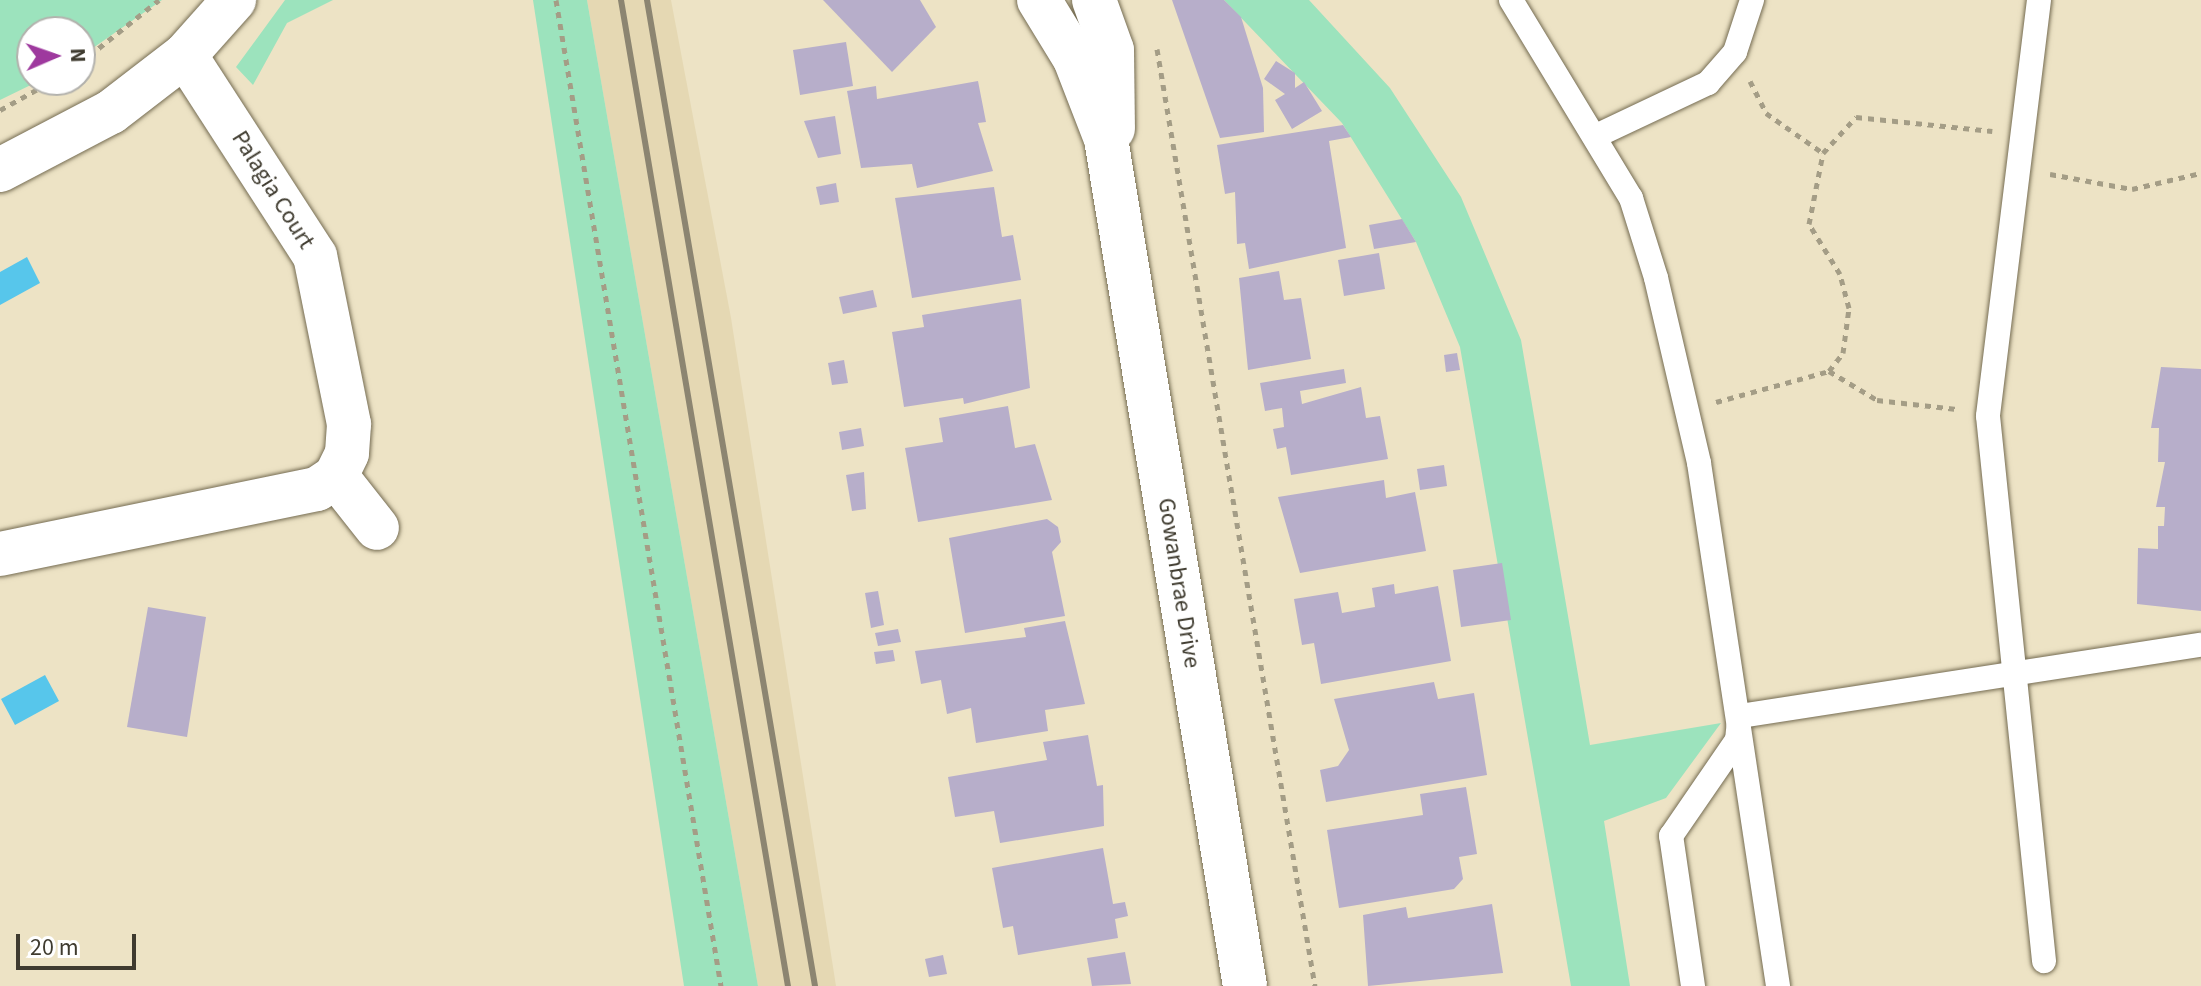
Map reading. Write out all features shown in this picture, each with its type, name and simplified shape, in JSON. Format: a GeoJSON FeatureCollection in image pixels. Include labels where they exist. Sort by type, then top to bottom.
{"type":"FeatureCollection","features":[{"type":"Feature","properties":{"kind":"street"},"geometry":{"type":"LineString","coordinates":[[0,170],[111,112],[185,55],[234,0]]}},
{"type":"Feature","properties":{"kind":"street","name":"Gowanbrae Drive"},"geometry":{"type":"LineString","coordinates":[[1039,0],[1092,95],[1113,179],[1245,986]]}},
{"type":"Feature","properties":{"kind":"street","name":"Gowanbrae Drive"},"geometry":{"type":"LineString","coordinates":[[1094,0],[1113,63],[1113,179]]}},
{"type":"Feature","properties":{"kind":"street","name":"Palagia Court"},"geometry":{"type":"LineString","coordinates":[[185,55],[315,256],[349,424],[336,476]]}},
{"type":"Feature","properties":{"kind":"street"},"geometry":{"type":"LineString","coordinates":[[0,554],[264,501],[336,476],[377,528]]}},
{"type":"Feature","properties":{"kind":"lane"},"geometry":{"type":"LineString","coordinates":[[1511,0],[1598,135],[1635,211],[1687,410],[1740,716],[1778,986]]}},
{"type":"Feature","properties":{"kind":"lane"},"geometry":{"type":"LineString","coordinates":[[1598,135],[1708,83],[1735,52],[1752,0]]}},
{"type":"Feature","properties":{"kind":"lane"},"geometry":{"type":"LineString","coordinates":[[2039,0],[1988,416],[2010,674],[2044,961]]}},
{"type":"Feature","properties":{"kind":"lane"},"geometry":{"type":"LineString","coordinates":[[1740,716],[2201,645]]}},
{"type":"Feature","properties":{"kind":"lane"},"geometry":{"type":"LineString","coordinates":[[1693,986],[1671,836],[1737,740],[1740,716]]}},
{"type":"Feature","properties":{"kind":"path"},"geometry":{"type":"LineString","coordinates":[[96,50],[159,0]]}},
{"type":"Feature","properties":{"kind":"path"},"geometry":{"type":"LineString","coordinates":[[556,0],[721,986]]}},
{"type":"Feature","properties":{"kind":"path"},"geometry":{"type":"LineString","coordinates":[[1154,41],[1172,110],[1315,986]]}},
{"type":"Feature","properties":{"kind":"path"},"geometry":{"type":"LineString","coordinates":[[1735,52],[1766,113],[1823,153]]}},
{"type":"Feature","properties":{"kind":"path"},"geometry":{"type":"LineString","coordinates":[[0,110],[25,96]]}},
{"type":"Feature","properties":{"kind":"path"},"geometry":{"type":"LineString","coordinates":[[1687,410],[1829,371],[1843,353],[1849,308],[1840,274],[1809,224],[1823,153],[1856,117],[2004,132],[2019,148],[2030,169],[2082,183],[2132,189],[2201,173]]}},
{"type":"Feature","properties":{"kind":"path"},"geometry":{"type":"LineString","coordinates":[[1829,371],[1877,400],[1920,400],[1988,416]]}},
{"type":"Feature","properties":{"kind":"shaded area"},"geometry":{"type":"Polygon","coordinates":[[[587,0],[671,0],[731,318],[836,986],[758,986],[587,0]]]}},
{"type":"Feature","properties":{"kind":"green space"},"geometry":{"type":"Polygon","coordinates":[[[0,0],[162,0],[96,46],[96,16],[16,16],[16,92],[0,100],[0,0]]]}},
{"type":"Feature","properties":{"kind":"green space"},"geometry":{"type":"Polygon","coordinates":[[[285,0],[333,0],[287,23],[253,85],[236,67],[285,0]]]}},
{"type":"Feature","properties":{"kind":"green space"},"geometry":{"type":"Polygon","coordinates":[[[533,0],[587,0],[758,986],[684,986],[533,0]]]}},
{"type":"Feature","properties":{"kind":"green space"},"geometry":{"type":"Polygon","coordinates":[[[1224,0],[1309,0],[1390,88],[1461,197],[1521,340],[1590,745],[1721,723],[1666,798],[1604,821],[1630,986],[1571,986],[1460,347],[1416,242],[1342,123],[1224,0]]]}},
{"type":"Feature","properties":{"kind":"water"},"geometry":{"type":"Polygon","coordinates":[[[27,257],[40,283],[0,305],[0,272],[27,257]]]}},
{"type":"Feature","properties":{"kind":"water"},"geometry":{"type":"Polygon","coordinates":[[[45,675],[59,701],[15,725],[1,699],[45,675]]]}},
{"type":"Feature","properties":{"kind":"building"},"geometry":{"type":"Polygon","coordinates":[[[823,0],[920,0],[936,27],[892,72],[823,0]]]}},
{"type":"Feature","properties":{"kind":"building"},"geometry":{"type":"Polygon","coordinates":[[[1172,0],[1224,0],[1241,17],[1263,88],[1264,132],[1220,138],[1172,0]]]}},
{"type":"Feature","properties":{"kind":"building"},"geometry":{"type":"Polygon","coordinates":[[[846,42],[853,86],[800,95],[793,50],[846,42]]]}},
{"type":"Feature","properties":{"kind":"building"},"geometry":{"type":"Polygon","coordinates":[[[1276,61],[1295,73],[1295,88],[1304,82],[1322,111],[1292,129],[1275,100],[1285,94],[1264,79],[1276,61]]]}},
{"type":"Feature","properties":{"kind":"building"},"geometry":{"type":"Polygon","coordinates":[[[978,81],[986,122],[978,123],[993,171],[917,188],[912,164],[861,168],[847,91],[876,86],[877,99],[978,81]]]}},
{"type":"Feature","properties":{"kind":"building"},"geometry":{"type":"Polygon","coordinates":[[[835,116],[841,154],[818,158],[804,121],[835,116]]]}},
{"type":"Feature","properties":{"kind":"building"},"geometry":{"type":"Polygon","coordinates":[[[1343,125],[1351,137],[1329,141],[1346,248],[1249,269],[1245,243],[1237,244],[1235,192],[1225,194],[1217,145],[1343,125]]]}},
{"type":"Feature","properties":{"kind":"building"},"geometry":{"type":"Polygon","coordinates":[[[836,183],[839,202],[820,205],[816,187],[836,183]]]}},
{"type":"Feature","properties":{"kind":"building"},"geometry":{"type":"Polygon","coordinates":[[[994,187],[1002,237],[1013,235],[1021,280],[912,298],[895,198],[994,187]]]}},
{"type":"Feature","properties":{"kind":"building"},"geometry":{"type":"Polygon","coordinates":[[[1402,219],[1416,242],[1374,249],[1369,225],[1402,219]]]}},
{"type":"Feature","properties":{"kind":"building"},"geometry":{"type":"Polygon","coordinates":[[[1379,253],[1385,289],[1344,296],[1338,260],[1379,253]]]}},
{"type":"Feature","properties":{"kind":"building"},"geometry":{"type":"Polygon","coordinates":[[[1279,271],[1284,300],[1301,298],[1311,359],[1248,370],[1239,278],[1279,271]]]}},
{"type":"Feature","properties":{"kind":"building"},"geometry":{"type":"Polygon","coordinates":[[[873,290],[877,307],[843,314],[839,297],[873,290]]]}},
{"type":"Feature","properties":{"kind":"building"},"geometry":{"type":"Polygon","coordinates":[[[1021,299],[1030,388],[964,404],[963,398],[904,407],[892,332],[924,327],[922,315],[1021,299]]]}},
{"type":"Feature","properties":{"kind":"building"},"geometry":{"type":"Polygon","coordinates":[[[1457,353],[1460,370],[1446,372],[1444,355],[1457,353]]]}},
{"type":"Feature","properties":{"kind":"building"},"geometry":{"type":"Polygon","coordinates":[[[844,360],[848,383],[832,385],[828,363],[844,360]]]}},
{"type":"Feature","properties":{"kind":"building"},"geometry":{"type":"Polygon","coordinates":[[[2161,367],[2201,369],[2201,611],[2137,604],[2138,548],[2158,549],[2158,526],[2164,526],[2165,507],[2156,507],[2165,462],[2158,462],[2159,428],[2151,428],[2161,367]]]}},
{"type":"Feature","properties":{"kind":"building"},"geometry":{"type":"Polygon","coordinates":[[[1344,369],[1346,383],[1300,391],[1302,404],[1361,387],[1366,418],[1380,416],[1388,459],[1291,475],[1286,447],[1277,449],[1273,429],[1284,427],[1282,408],[1265,411],[1260,383],[1344,369]]]}},
{"type":"Feature","properties":{"kind":"building"},"geometry":{"type":"Polygon","coordinates":[[[1008,406],[1015,448],[1035,444],[1052,500],[918,522],[905,448],[943,442],[939,418],[1008,406]]]}},
{"type":"Feature","properties":{"kind":"building"},"geometry":{"type":"Polygon","coordinates":[[[861,428],[864,446],[842,450],[839,432],[861,428]]]}},
{"type":"Feature","properties":{"kind":"building"},"geometry":{"type":"Polygon","coordinates":[[[1444,465],[1447,486],[1420,490],[1417,469],[1444,465]]]}},
{"type":"Feature","properties":{"kind":"building"},"geometry":{"type":"Polygon","coordinates":[[[864,472],[866,509],[852,511],[846,475],[864,472]]]}},
{"type":"Feature","properties":{"kind":"building"},"geometry":{"type":"Polygon","coordinates":[[[1384,480],[1386,498],[1415,492],[1426,551],[1300,573],[1278,497],[1384,480]]]}},
{"type":"Feature","properties":{"kind":"building"},"geometry":{"type":"Polygon","coordinates":[[[1047,519],[1058,527],[1061,542],[1052,552],[1065,616],[965,633],[949,538],[1047,519]]]}},
{"type":"Feature","properties":{"kind":"building"},"geometry":{"type":"Polygon","coordinates":[[[1502,563],[1511,620],[1461,627],[1453,570],[1502,563]]]}},
{"type":"Feature","properties":{"kind":"building"},"geometry":{"type":"Polygon","coordinates":[[[1394,584],[1395,594],[1438,586],[1451,661],[1321,684],[1314,643],[1302,645],[1294,599],[1338,592],[1342,613],[1375,607],[1372,588],[1394,584]]]}},
{"type":"Feature","properties":{"kind":"building"},"geometry":{"type":"Polygon","coordinates":[[[878,591],[884,625],[871,628],[865,593],[878,591]]]}},
{"type":"Feature","properties":{"kind":"building"},"geometry":{"type":"Polygon","coordinates":[[[148,607],[206,617],[187,737],[127,727],[148,607]]]}},
{"type":"Feature","properties":{"kind":"building"},"geometry":{"type":"Polygon","coordinates":[[[1065,621],[1085,704],[1045,710],[1048,731],[976,743],[971,708],[947,714],[941,680],[921,684],[915,651],[1026,637],[1024,628],[1065,621]]]}},
{"type":"Feature","properties":{"kind":"building"},"geometry":{"type":"Polygon","coordinates":[[[898,629],[901,642],[878,646],[875,633],[898,629]]]}},
{"type":"Feature","properties":{"kind":"building"},"geometry":{"type":"Polygon","coordinates":[[[893,650],[895,661],[876,664],[874,652],[893,650]]]}},
{"type":"Feature","properties":{"kind":"building"},"geometry":{"type":"Polygon","coordinates":[[[1434,682],[1438,699],[1474,693],[1487,775],[1326,802],[1320,770],[1338,766],[1349,750],[1334,699],[1434,682]]]}},
{"type":"Feature","properties":{"kind":"building"},"geometry":{"type":"Polygon","coordinates":[[[1088,735],[1097,786],[1103,785],[1104,826],[1000,843],[994,811],[955,817],[948,777],[1047,760],[1043,742],[1088,735]]]}},
{"type":"Feature","properties":{"kind":"building"},"geometry":{"type":"Polygon","coordinates":[[[1466,787],[1477,854],[1459,857],[1463,879],[1454,889],[1339,908],[1327,830],[1423,815],[1420,794],[1466,787]]]}},
{"type":"Feature","properties":{"kind":"building"},"geometry":{"type":"Polygon","coordinates":[[[1103,848],[1113,904],[1125,902],[1128,916],[1115,919],[1118,938],[1018,955],[1013,926],[1003,928],[992,868],[1103,848]]]}},
{"type":"Feature","properties":{"kind":"building"},"geometry":{"type":"Polygon","coordinates":[[[1492,904],[1503,973],[1368,986],[1363,915],[1406,907],[1408,918],[1492,904]]]}},
{"type":"Feature","properties":{"kind":"building"},"geometry":{"type":"Polygon","coordinates":[[[1125,952],[1131,984],[1092,986],[1087,958],[1125,952]]]}},
{"type":"Feature","properties":{"kind":"building"},"geometry":{"type":"Polygon","coordinates":[[[943,955],[947,974],[929,977],[925,959],[943,955]]]}},
{"type":"Feature","properties":{"kind":"railway"},"geometry":{"type":"LineString","coordinates":[[621,0],[788,986]]}},
{"type":"Feature","properties":{"kind":"railway"},"geometry":{"type":"LineString","coordinates":[[647,0],[815,986]]}}]}
